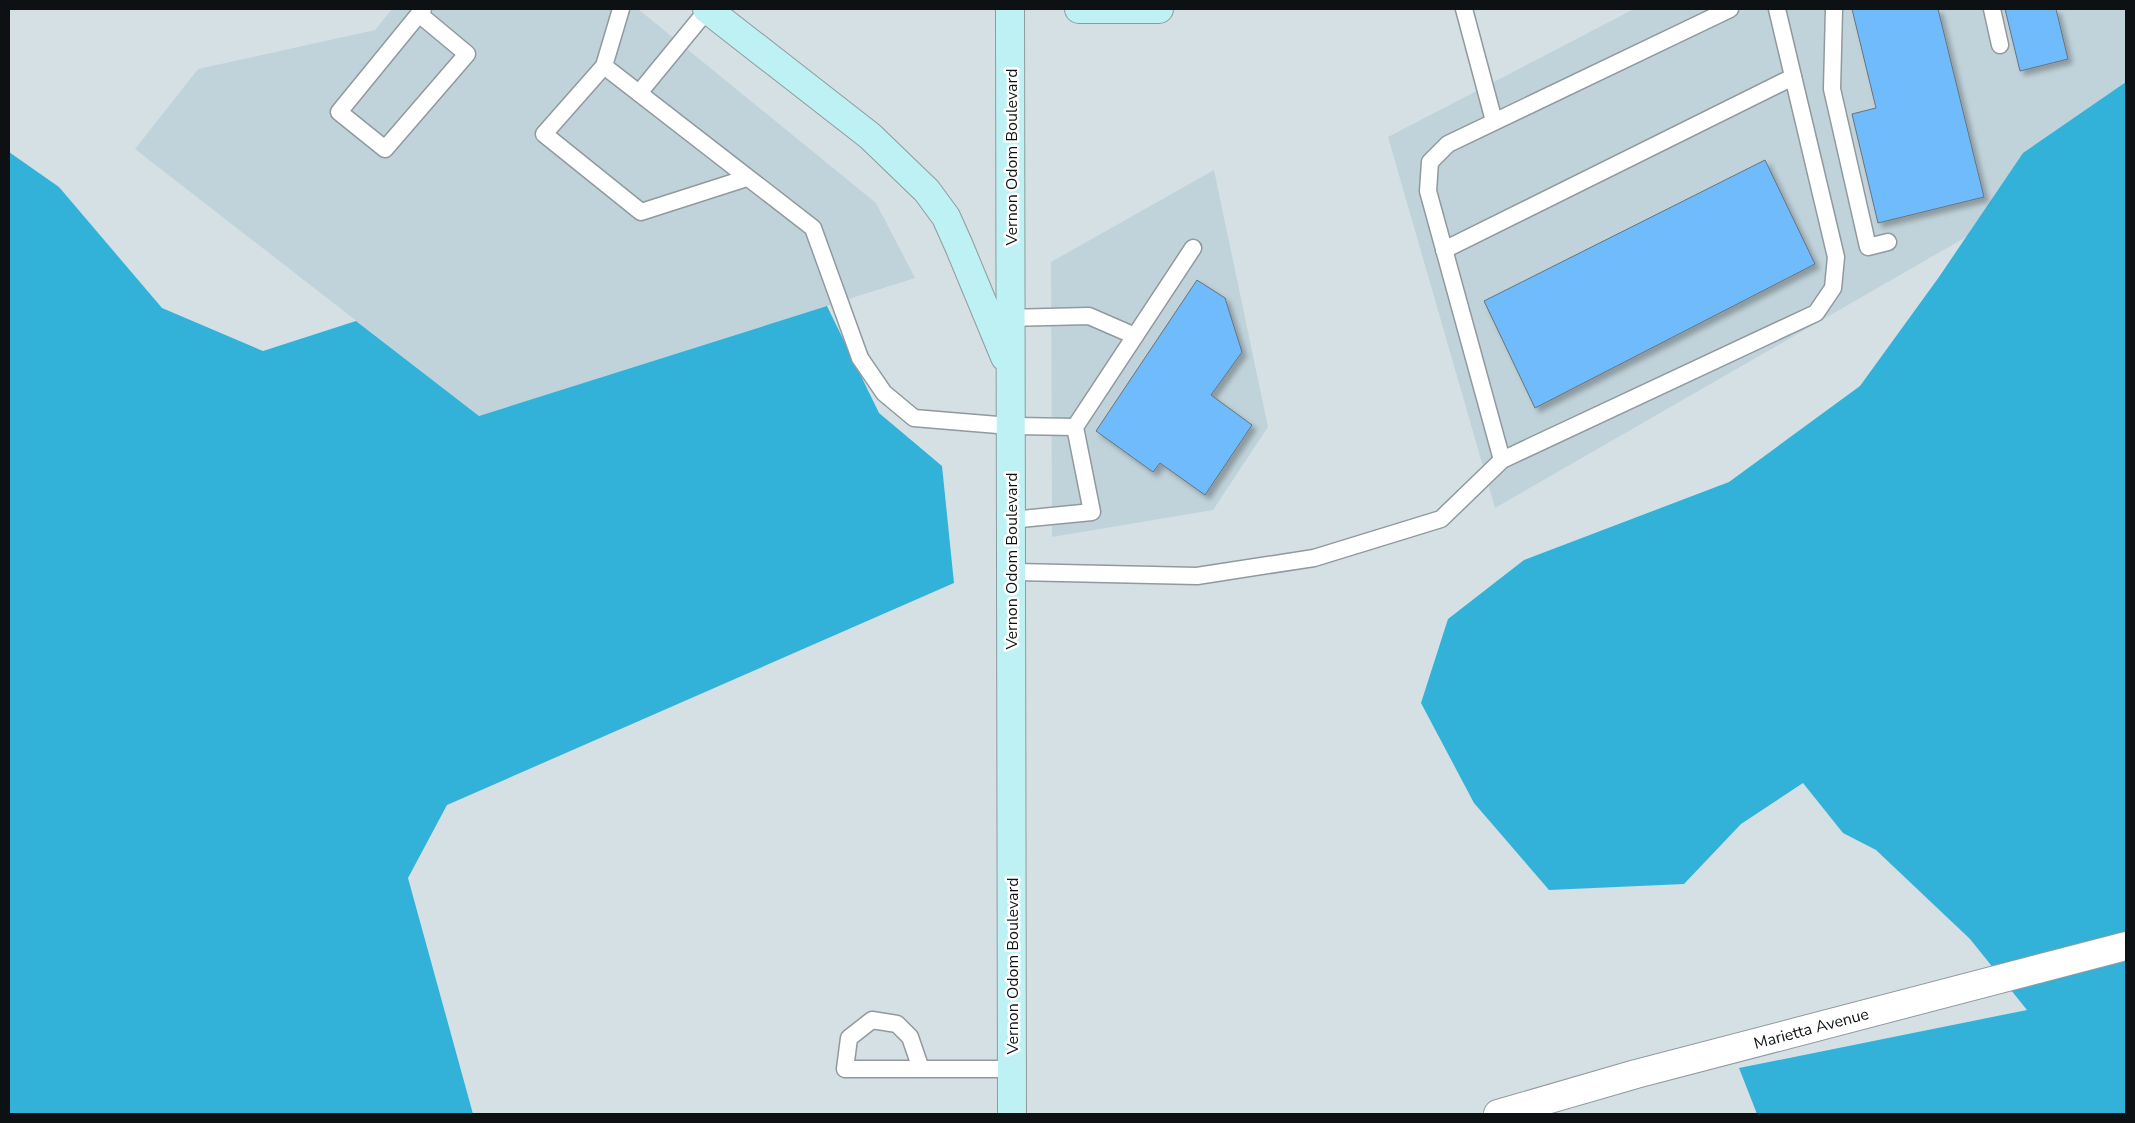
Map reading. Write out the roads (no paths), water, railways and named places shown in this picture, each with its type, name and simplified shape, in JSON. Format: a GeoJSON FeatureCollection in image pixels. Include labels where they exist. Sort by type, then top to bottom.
{"type":"FeatureCollection","features":[{"type":"Feature","properties":{"kind":"main road"},"geometry":{"type":"LineString","coordinates":[[707,9],[870,136],[927,191],[946,217],[960,246],[1010,370]]}},
{"type":"Feature","properties":{"kind":"main road","name":"Vernon Odom Boulevard"},"geometry":{"type":"LineString","coordinates":[[1010,9],[1012,1114]]}},
{"type":"Feature","properties":{"kind":"main road"},"geometry":{"type":"LineString","coordinates":[[1079,9],[1159,9]]}},
{"type":"Feature","properties":{"kind":"street","name":"Marietta Avenue"},"geometry":{"type":"LineString","coordinates":[[1498,1114],[1636,1074],[2126,946]]}},
{"type":"Feature","properties":{"kind":"lane"},"geometry":{"type":"LineString","coordinates":[[621,9],[604,66],[544,134],[640,212],[747,178]]}},
{"type":"Feature","properties":{"kind":"lane"},"geometry":{"type":"LineString","coordinates":[[638,93],[707,9]]}},
{"type":"Feature","properties":{"kind":"lane"},"geometry":{"type":"LineString","coordinates":[[1464,9],[1494,121]]}},
{"type":"Feature","properties":{"kind":"lane"},"geometry":{"type":"LineString","coordinates":[[1502,460],[1428,191],[1430,162],[1448,144],[1730,9]]}},
{"type":"Feature","properties":{"kind":"lane"},"geometry":{"type":"LineString","coordinates":[[1011,572],[1197,576],[1314,558],[1441,519],[1502,460],[1816,313],[1833,288],[1836,257],[1777,9]]}},
{"type":"Feature","properties":{"kind":"lane"},"geometry":{"type":"LineString","coordinates":[[1834,9],[1832,89],[1868,247],[1888,242]]}},
{"type":"Feature","properties":{"kind":"lane"},"geometry":{"type":"LineString","coordinates":[[1992,9],[2000,45]]}},
{"type":"Feature","properties":{"kind":"lane"},"geometry":{"type":"LineString","coordinates":[[421,11],[467,54],[385,149],[339,112],[421,11]]}},
{"type":"Feature","properties":{"kind":"lane"},"geometry":{"type":"LineString","coordinates":[[604,66],[813,228],[860,358],[884,393],[914,418],[1010,426],[1075,427]]}},
{"type":"Feature","properties":{"kind":"lane"},"geometry":{"type":"LineString","coordinates":[[1444,250],[1793,77]]}},
{"type":"Feature","properties":{"kind":"lane"},"geometry":{"type":"LineString","coordinates":[[1011,520],[1092,512],[1075,427],[1193,248]]}},
{"type":"Feature","properties":{"kind":"lane"},"geometry":{"type":"LineString","coordinates":[[1011,318],[1088,316],[1135,336]]}},
{"type":"Feature","properties":{"kind":"lane"},"geometry":{"type":"LineString","coordinates":[[921,1069],[910,1037],[897,1024],[872,1020],[849,1038],[845,1069],[921,1069],[1012,1069]]}}]}
